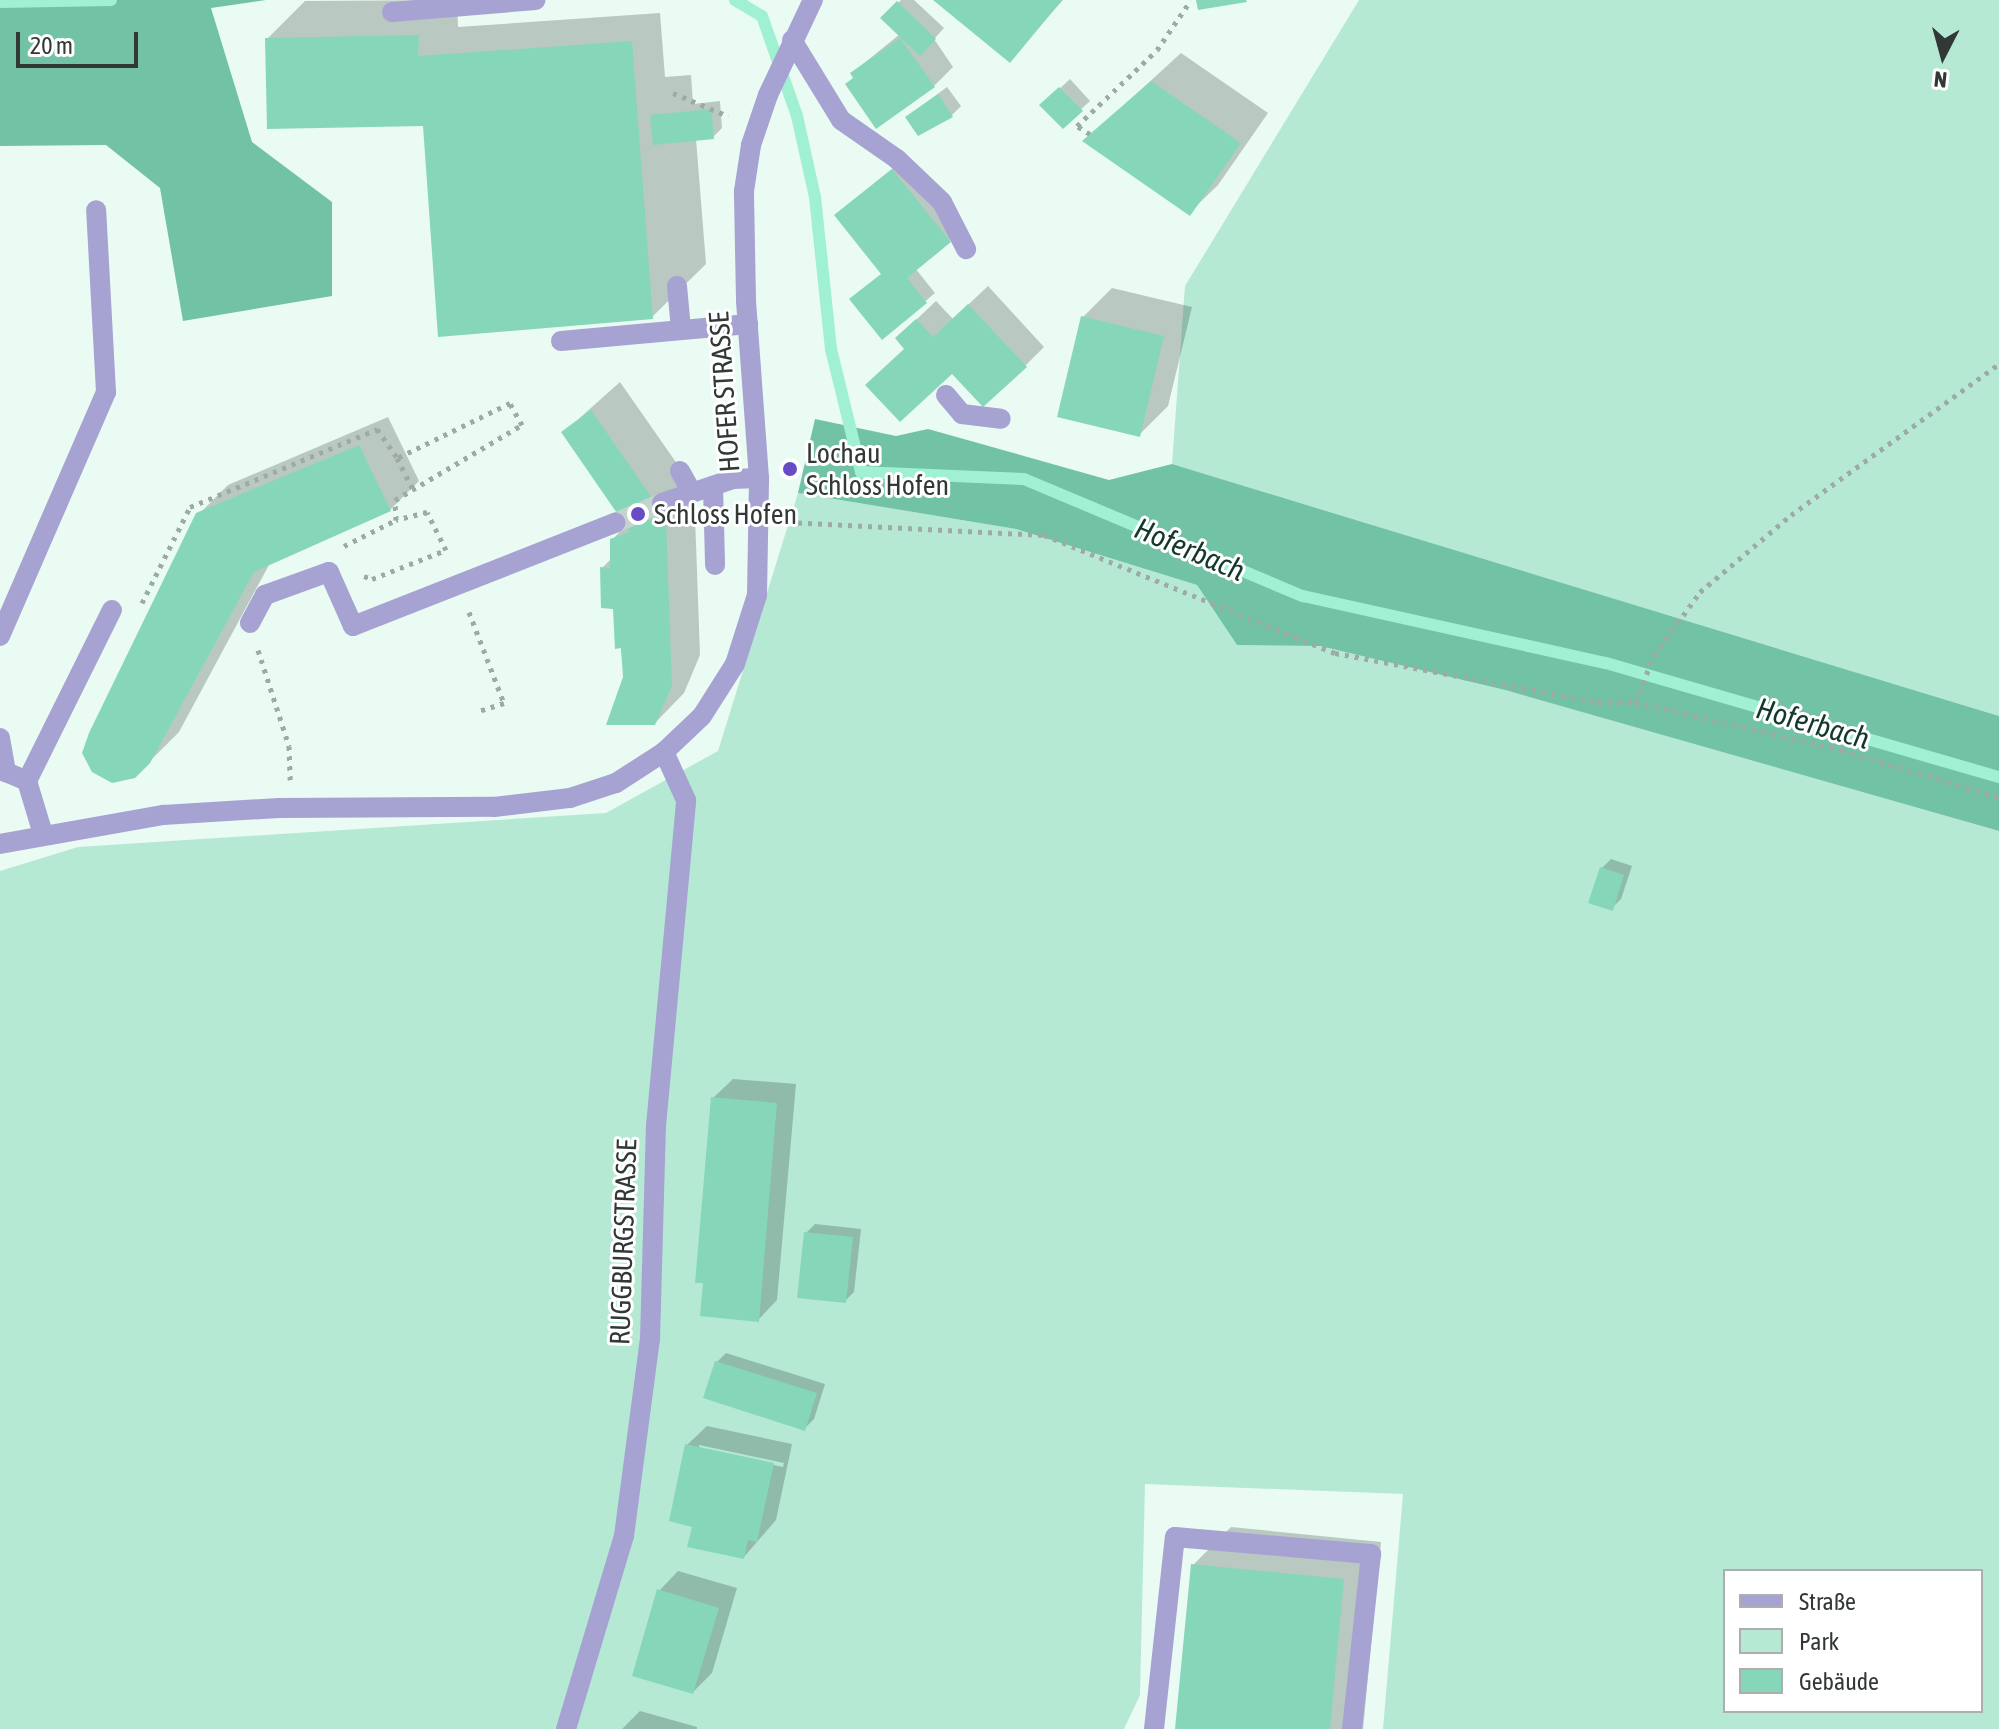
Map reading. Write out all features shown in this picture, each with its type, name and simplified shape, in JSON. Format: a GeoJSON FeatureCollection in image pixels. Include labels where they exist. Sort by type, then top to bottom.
{"type":"FeatureCollection","features":[{"type":"Feature","properties":{"kind":"street"},"geometry":{"type":"LineString","coordinates":[[392,12],[536,0]]}},
{"type":"Feature","properties":{"kind":"street","name":"HOFER STRASSE"},"geometry":{"type":"LineString","coordinates":[[0,844],[163,815],[279,808],[447,809],[570,798],[616,783],[664,752],[702,716],[735,664],[757,595],[759,478],[748,324],[744,191],[751,145],[788,47],[813,0]]}},
{"type":"Feature","properties":{"kind":"street"},"geometry":{"type":"LineString","coordinates":[[788,47],[841,120],[897,159],[942,202],[966,249]]}},
{"type":"Feature","properties":{"kind":"street"},"geometry":{"type":"LineString","coordinates":[[0,636],[106,392],[96,210]]}},
{"type":"Feature","properties":{"kind":"street"},"geometry":{"type":"LineString","coordinates":[[672,333],[677,286]]}},
{"type":"Feature","properties":{"kind":"street"},"geometry":{"type":"LineString","coordinates":[[561,341],[748,324]]}},
{"type":"Feature","properties":{"kind":"street"},"geometry":{"type":"LineString","coordinates":[[946,395],[962,414],[1001,419]]}},
{"type":"Feature","properties":{"kind":"street"},"geometry":{"type":"LineString","coordinates":[[680,471],[692,493]]}},
{"type":"Feature","properties":{"kind":"street"},"geometry":{"type":"LineString","coordinates":[[662,503],[713,486],[759,478]]}},
{"type":"Feature","properties":{"kind":"street"},"geometry":{"type":"LineString","coordinates":[[713,486],[715,565]]}},
{"type":"Feature","properties":{"kind":"street"},"geometry":{"type":"LineString","coordinates":[[250,623],[265,595],[329,572],[353,626],[615,523]]}},
{"type":"Feature","properties":{"kind":"street"},"geometry":{"type":"LineString","coordinates":[[43,834],[27,781],[112,610]]}},
{"type":"Feature","properties":{"kind":"street"},"geometry":{"type":"LineString","coordinates":[[0,738],[6,772],[27,781]]}},
{"type":"Feature","properties":{"kind":"street","name":"RUGGBURGSTRASSE"},"geometry":{"type":"LineString","coordinates":[[566,1729],[624,1536],[650,1339],[656,1126],[686,800],[664,752]]}},
{"type":"Feature","properties":{"kind":"street"},"geometry":{"type":"LineString","coordinates":[[1154,1729],[1175,1537],[1371,1554],[1352,1729]]}},
{"type":"Feature","properties":{"kind":"path"},"geometry":{"type":"LineString","coordinates":[[1090,134],[1077,126],[1157,50],[1191,0]]}},
{"type":"Feature","properties":{"kind":"path"},"geometry":{"type":"LineString","coordinates":[[673,93],[736,119]]}},
{"type":"Feature","properties":{"kind":"path"},"geometry":{"type":"LineString","coordinates":[[1635,702],[1654,656],[1700,592],[1791,515],[1999,364]]}},
{"type":"Feature","properties":{"kind":"path"},"geometry":{"type":"LineString","coordinates":[[396,520],[395,500],[522,425],[510,403],[397,458]]}},
{"type":"Feature","properties":{"kind":"path"},"geometry":{"type":"LineString","coordinates":[[190,507],[377,429],[397,458],[413,490]]}},
{"type":"Feature","properties":{"kind":"path"},"geometry":{"type":"LineString","coordinates":[[427,512],[446,550],[372,579],[329,572],[342,546],[396,520],[427,512]]}},
{"type":"Feature","properties":{"kind":"path"},"geometry":{"type":"LineString","coordinates":[[784,521],[1044,535],[1335,653],[1597,702],[1635,702],[1841,750],[1999,797]]}},
{"type":"Feature","properties":{"kind":"path"},"geometry":{"type":"LineString","coordinates":[[455,615],[468,610],[504,703],[480,711]]}},
{"type":"Feature","properties":{"kind":"path"},"geometry":{"type":"LineString","coordinates":[[250,623],[289,746],[291,787]]}},
{"type":"Feature","properties":{"kind":"green space"},"geometry":{"type":"Polygon","coordinates":[[[0,0],[266,0],[211,8],[252,142],[332,202],[332,296],[183,321],[160,188],[106,145],[0,146],[0,0]]]}},
{"type":"Feature","properties":{"kind":"green space"},"geometry":{"type":"Polygon","coordinates":[[[1359,0],[1999,0],[1999,716],[1172,464],[1185,286],[1359,0]]]}},
{"type":"Feature","properties":{"kind":"green space"},"geometry":{"type":"Polygon","coordinates":[[[815,419],[896,436],[928,429],[1109,480],[1172,464],[1999,716],[1999,831],[1505,690],[1320,646],[1237,645],[1197,585],[1016,529],[798,493],[815,419]]]}},
{"type":"Feature","properties":{"kind":"green space"},"geometry":{"type":"Polygon","coordinates":[[[798,493],[1016,529],[1197,585],[1237,645],[1320,646],[1505,690],[1999,831],[1999,1729],[1383,1729],[1403,1494],[1145,1484],[1140,1695],[1124,1729],[0,1729],[0,871],[78,847],[606,813],[718,751],[798,493]]]}},
{"type":"Feature","properties":{"kind":"building"},"geometry":{"type":"Polygon","coordinates":[[[933,0],[1062,0],[1010,63],[933,0]]]}},
{"type":"Feature","properties":{"kind":"building"},"geometry":{"type":"Polygon","coordinates":[[[1196,0],[1246,0],[1247,2],[1198,10],[1196,0]]]}},
{"type":"Feature","properties":{"kind":"building"},"geometry":{"type":"Polygon","coordinates":[[[897,1],[936,39],[920,56],[880,18],[897,1]]]}},
{"type":"Feature","properties":{"kind":"building"},"geometry":{"type":"Polygon","coordinates":[[[419,35],[418,56],[632,41],[653,319],[438,337],[423,126],[267,129],[265,38],[419,35]]]}},
{"type":"Feature","properties":{"kind":"building"},"geometry":{"type":"Polygon","coordinates":[[[900,38],[935,87],[876,129],[845,84],[853,78],[850,73],[900,38]]]}},
{"type":"Feature","properties":{"kind":"building"},"geometry":{"type":"Polygon","coordinates":[[[1151,81],[1241,143],[1190,216],[1082,141],[1151,81]]]}},
{"type":"Feature","properties":{"kind":"building"},"geometry":{"type":"Polygon","coordinates":[[[1059,87],[1083,111],[1063,129],[1039,105],[1059,87]]]}},
{"type":"Feature","properties":{"kind":"building"},"geometry":{"type":"Polygon","coordinates":[[[938,94],[953,117],[918,136],[905,117],[938,94]]]}},
{"type":"Feature","properties":{"kind":"building"},"geometry":{"type":"Polygon","coordinates":[[[711,109],[714,139],[653,145],[650,115],[711,109]]]}},
{"type":"Feature","properties":{"kind":"building"},"geometry":{"type":"Polygon","coordinates":[[[892,169],[951,242],[907,278],[927,303],[882,340],[849,299],[881,274],[834,215],[892,169]]]}},
{"type":"Feature","properties":{"kind":"building"},"geometry":{"type":"Polygon","coordinates":[[[968,304],[1027,367],[983,407],[952,374],[900,422],[865,385],[904,349],[895,338],[916,319],[933,337],[968,304]]]}},
{"type":"Feature","properties":{"kind":"building"},"geometry":{"type":"Polygon","coordinates":[[[1081,316],[1164,336],[1140,437],[1057,417],[1081,316]]]}},
{"type":"Feature","properties":{"kind":"building","name":"Schloss Hofen"},"geometry":{"type":"Polygon","coordinates":[[[591,410],[666,518],[672,686],[655,725],[606,725],[623,677],[621,648],[615,649],[613,609],[601,608],[600,567],[610,568],[610,539],[630,532],[561,432],[591,410]]]}},
{"type":"Feature","properties":{"kind":"building"},"geometry":{"type":"Polygon","coordinates":[[[359,445],[391,511],[254,572],[150,763],[135,778],[112,783],[92,772],[82,753],[89,733],[196,513],[359,445]]]}},
{"type":"Feature","properties":{"kind":"building"},"geometry":{"type":"Polygon","coordinates":[[[1600,867],[1624,875],[1613,911],[1588,903],[1600,867]]]}},
{"type":"Feature","properties":{"kind":"building"},"geometry":{"type":"Polygon","coordinates":[[[711,1097],[777,1103],[759,1322],[700,1316],[703,1283],[695,1283],[711,1097]]]}},
{"type":"Feature","properties":{"kind":"building"},"geometry":{"type":"Polygon","coordinates":[[[804,1232],[853,1237],[846,1303],[797,1298],[804,1232]]]}},
{"type":"Feature","properties":{"kind":"building"},"geometry":{"type":"Polygon","coordinates":[[[715,1361],[817,1393],[805,1431],[703,1398],[715,1361]]]}},
{"type":"Feature","properties":{"kind":"building"},"geometry":{"type":"Polygon","coordinates":[[[685,1444],[774,1463],[757,1542],[748,1540],[744,1559],[687,1547],[692,1527],[669,1521],[685,1444]]]}},
{"type":"Feature","properties":{"kind":"building"},"geometry":{"type":"Polygon","coordinates":[[[1191,1564],[1344,1579],[1330,1729],[1175,1729],[1191,1564]]]}},
{"type":"Feature","properties":{"kind":"building"},"geometry":{"type":"Polygon","coordinates":[[[657,1589],[719,1608],[693,1694],[632,1676],[657,1589]]]}},
{"type":"Feature","properties":{"kind":"waterway","name":"Hoferbach"},"geometry":{"type":"LineString","coordinates":[[0,2],[111,0]]}},
{"type":"Feature","properties":{"kind":"waterway","name":"Hoferbach"},"geometry":{"type":"LineString","coordinates":[[735,0],[762,16],[797,116],[815,197],[831,349],[861,472],[1024,479],[1303,596],[1606,663],[1999,777]]}},
{"type":"Feature","properties":{"kind":"tunnel"},"geometry":{"type":"LineString","coordinates":[[615,523],[662,503]]}},
{"type":"Feature","properties":{"kind":"place","name":"Lochau Schloss Hofen"},"geometry":{"type":"Point","coordinates":[790,469]}},
{"type":"Feature","properties":{"kind":"place","name":"Schloss Hofen"},"geometry":{"type":"Point","coordinates":[638,514]}}]}
